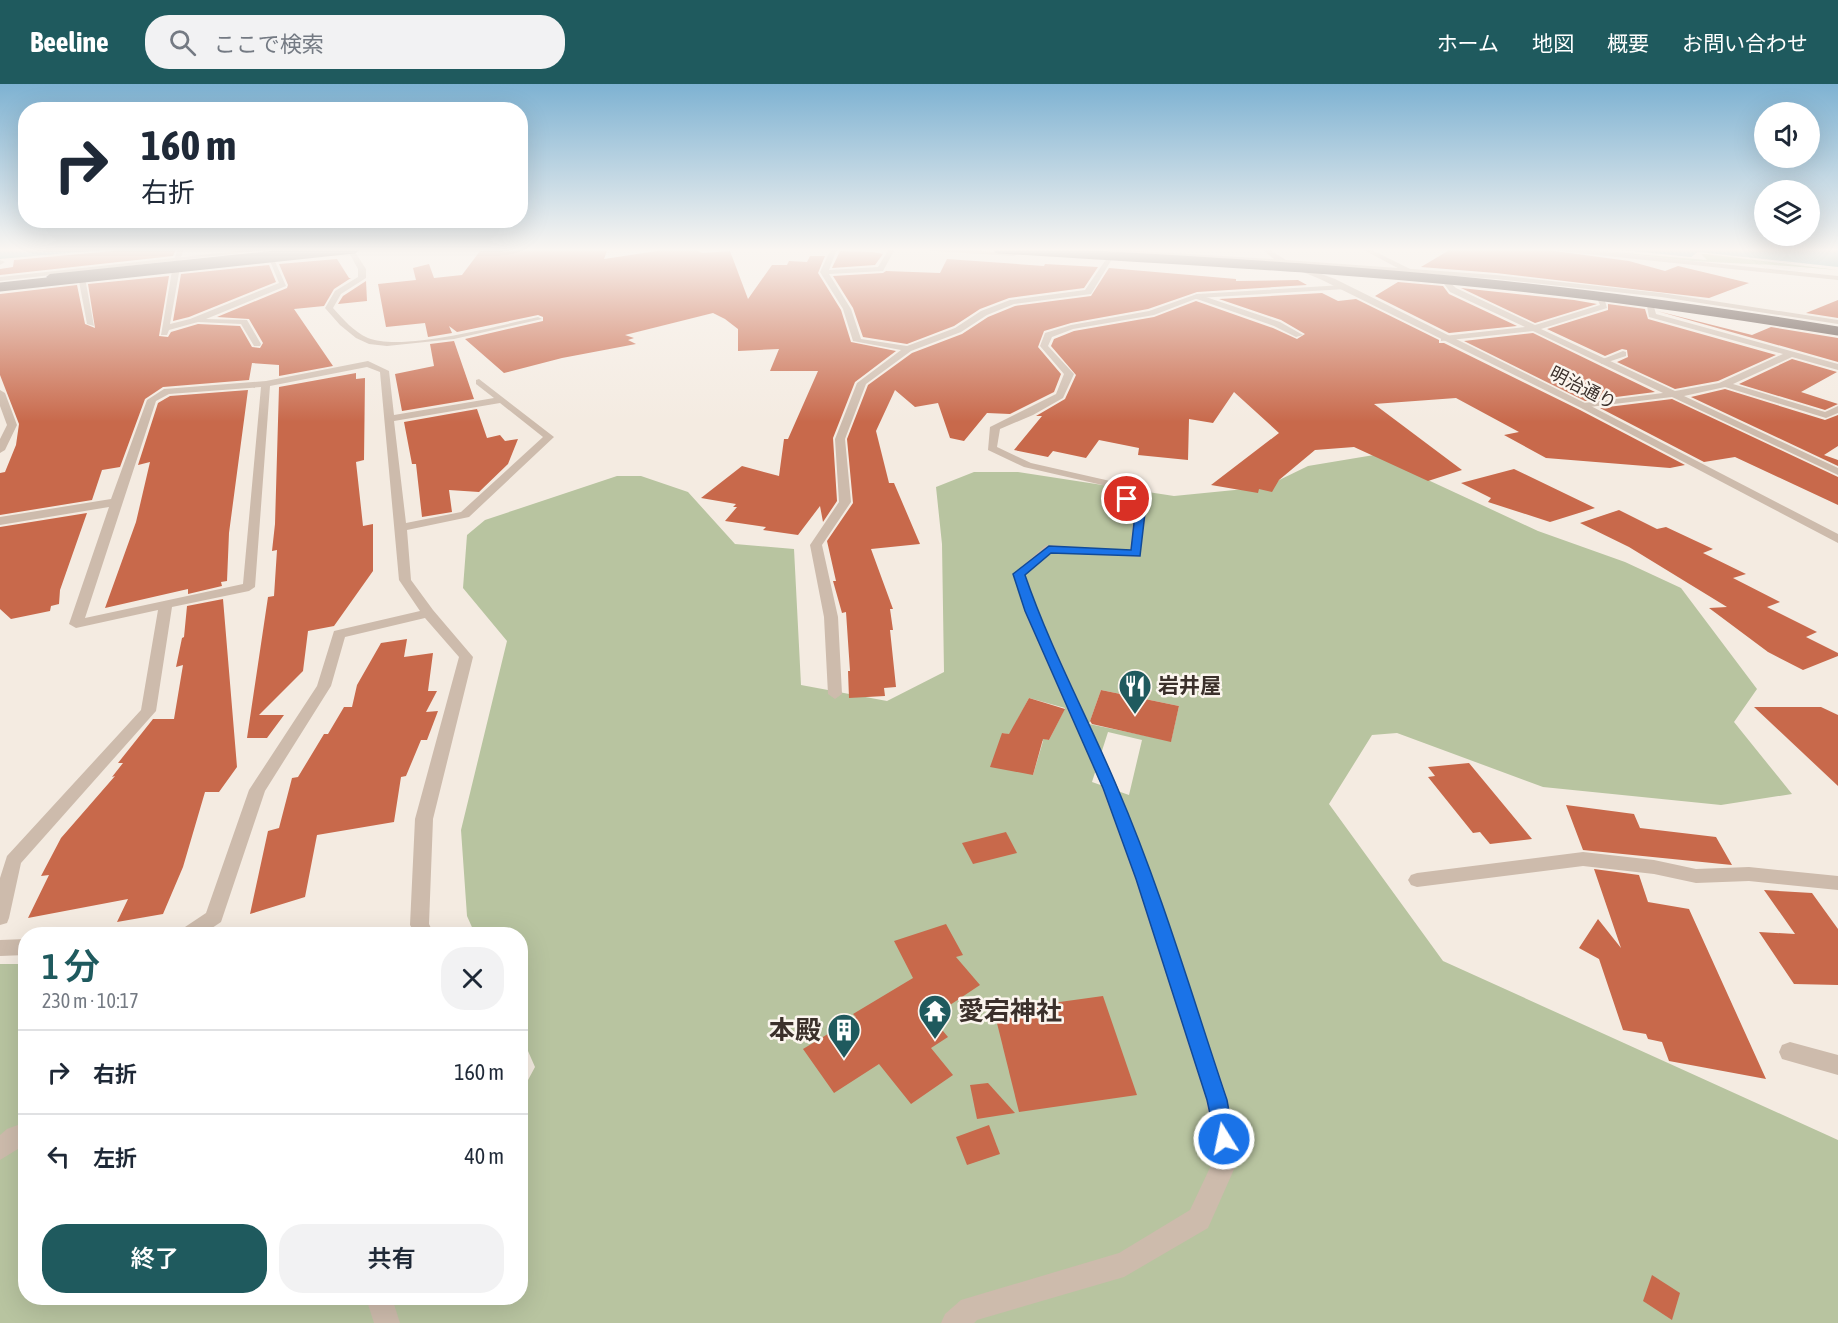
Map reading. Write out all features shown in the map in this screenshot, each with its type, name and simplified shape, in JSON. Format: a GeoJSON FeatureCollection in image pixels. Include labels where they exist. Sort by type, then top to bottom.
{"type":"FeatureCollection","features":[{"type":"Feature","properties":{"kind":"highway"},"geometry":{"type":"LineString","coordinates":[[1674,307],[1838,330]]}},
{"type":"Feature","properties":{"kind":"highway"},"geometry":{"type":"LineString","coordinates":[[1739,307],[1838,321]]}},
{"type":"Feature","properties":{"kind":"street"},"geometry":{"type":"LineString","coordinates":[[87,307],[91,324]]}},
{"type":"Feature","properties":{"kind":"street"},"geometry":{"type":"LineString","coordinates":[[168,307],[164,330],[227,307]]}},
{"type":"Feature","properties":{"kind":"street"},"geometry":{"type":"LineString","coordinates":[[330,307],[350,331],[373,343],[411,343],[538,319]]}},
{"type":"Feature","properties":{"kind":"street"},"geometry":{"type":"LineString","coordinates":[[846,307],[857,341],[908,349]]}},
{"type":"Feature","properties":{"kind":"street"},"geometry":{"type":"LineString","coordinates":[[835,694],[831,617],[816,545],[845,502],[840,440],[862,383],[908,349],[957,330],[984,313],[1000,307]]}},
{"type":"Feature","properties":{"kind":"street"},"geometry":{"type":"LineString","coordinates":[[954,1323],[970,1309],[1124,1264],[1199,1220],[1227,1158],[1217,1100],[1144,879],[1110,788],[1031,611],[1018,574],[1049,549],[1136,554],[1140,513],[1115,486],[1028,465],[992,448],[994,427],[1030,413],[1060,396],[1069,374],[1044,346],[1048,335],[1071,327],[1151,313],[1168,307]]}},
{"type":"Feature","properties":{"kind":"street"},"geometry":{"type":"LineString","coordinates":[[1228,307],[1277,324],[1299,335]]}},
{"type":"Feature","properties":{"kind":"street","name":"明治通り"},"geometry":{"type":"LineString","coordinates":[[1381,307],[1584,406],[1838,539]]}},
{"type":"Feature","properties":{"kind":"street"},"geometry":{"type":"LineString","coordinates":[[1488,307],[1838,472]]}},
{"type":"Feature","properties":{"kind":"street"},"geometry":{"type":"LineString","coordinates":[[1444,339],[1533,329],[1601,307]]}},
{"type":"Feature","properties":{"kind":"street"},"geometry":{"type":"LineString","coordinates":[[1650,307],[1652,315],[1838,367]]}},
{"type":"Feature","properties":{"kind":"street"},"geometry":{"type":"LineString","coordinates":[[1682,307],[1838,330]]}},
{"type":"Feature","properties":{"kind":"street"},"geometry":{"type":"LineString","coordinates":[[1734,307],[1838,321]]}},
{"type":"Feature","properties":{"kind":"street"},"geometry":{"type":"LineString","coordinates":[[193,321],[244,322],[257,344]]}},
{"type":"Feature","properties":{"kind":"street"},"geometry":{"type":"LineString","coordinates":[[1602,362],[1623,354]]}},
{"type":"Feature","properties":{"kind":"street"},"geometry":{"type":"LineString","coordinates":[[1584,406],[1672,394],[1724,384],[1791,354]]}},
{"type":"Feature","properties":{"kind":"street"},"geometry":{"type":"LineString","coordinates":[[266,384],[249,587],[76,624],[152,400],[167,391],[266,384],[368,364],[384,371],[405,580],[428,614],[466,657],[424,819],[420,927]]}},
{"type":"Feature","properties":{"kind":"street"},"geometry":{"type":"LineString","coordinates":[[400,528],[465,515],[549,437],[479,382]]}},
{"type":"Feature","properties":{"kind":"street"},"geometry":{"type":"LineString","coordinates":[[1724,384],[1826,415],[1838,409]]}},
{"type":"Feature","properties":{"kind":"street"},"geometry":{"type":"LineString","coordinates":[[0,393],[12,425],[0,450]]}},
{"type":"Feature","properties":{"kind":"street"},"geometry":{"type":"LineString","coordinates":[[389,419],[502,400]]}},
{"type":"Feature","properties":{"kind":"street"},"geometry":{"type":"LineString","coordinates":[[0,521],[116,502]]}},
{"type":"Feature","properties":{"kind":"street"},"geometry":{"type":"LineString","coordinates":[[0,918],[13,861],[148,711],[166,604]]}},
{"type":"Feature","properties":{"kind":"street"},"geometry":{"type":"LineString","coordinates":[[199,927],[214,917],[257,790],[324,686],[339,633],[428,614]]}},
{"type":"Feature","properties":{"kind":"street"},"geometry":{"type":"LineString","coordinates":[[1417,880],[1582,859],[1654,867],[1696,876],[1749,874],[1838,883]]}},
{"type":"Feature","properties":{"kind":"street"},"geometry":{"type":"LineString","coordinates":[[0,948],[18,947]]}},
{"type":"Feature","properties":{"kind":"street"},"geometry":{"type":"LineString","coordinates":[[1790,1052],[1838,1065]]}},
{"type":"Feature","properties":{"kind":"street"},"geometry":{"type":"LineString","coordinates":[[0,1149],[18,1136]]}},
{"type":"Feature","properties":{"kind":"street"},"geometry":{"type":"LineString","coordinates":[[381,1305],[387,1323]]}},
{"type":"Feature","properties":{"kind":"green space"},"geometry":{"type":"Polygon","coordinates":[[[1374,455],[1538,531],[1625,562],[1681,588],[1757,689],[1734,722],[1792,794],[1721,805],[1543,787],[1397,733],[1372,735],[1329,804],[1443,961],[1838,1140],[1838,1323],[0,1323],[0,964],[18,964],[18,1305],[528,1305],[528,1080],[535,1067],[528,1051],[528,927],[472,927],[467,916],[461,830],[507,641],[463,588],[467,535],[485,520],[617,476],[641,476],[688,492],[735,544],[794,549],[801,685],[887,701],[944,672],[942,544],[936,487],[974,472],[1018,472],[1174,496],[1265,487],[1308,466],[1374,455]],[[1101,690],[1089,724],[1171,741],[1179,706],[1101,690]],[[1029,698],[1012,730],[1049,740],[1065,708],[1029,698]],[[1108,732],[1092,782],[1129,795],[1142,740],[1108,732]],[[1002,733],[1033,775],[1043,741],[1002,733]]]}},
{"type":"Feature","properties":{"kind":"building"},"geometry":{"type":"Polygon","coordinates":[[[0,307],[81,307],[85,324],[95,328],[92,307],[164,307],[159,336],[168,337],[171,332],[198,324],[240,326],[252,347],[260,348],[263,343],[249,319],[217,317],[242,307],[316,307],[294,309],[333,366],[279,376],[279,365],[252,363],[249,380],[163,387],[145,399],[120,467],[102,470],[92,500],[0,515],[0,473],[5,472],[16,445],[19,424],[0,375],[0,307]]]}},
{"type":"Feature","properties":{"kind":"building"},"geometry":{"type":"Polygon","coordinates":[[[175,307],[214,307],[189,317],[173,321],[175,307]]]}},
{"type":"Feature","properties":{"kind":"building"},"geometry":{"type":"Polygon","coordinates":[[[382,307],[839,307],[851,342],[896,351],[855,382],[833,438],[837,501],[823,522],[820,506],[798,535],[763,530],[766,527],[725,521],[737,507],[733,507],[736,504],[701,498],[742,466],[779,476],[784,439],[788,439],[818,371],[770,371],[779,349],[738,351],[738,329],[725,319],[713,313],[625,335],[634,338],[628,340],[636,344],[562,358],[504,373],[465,339],[543,321],[543,317],[538,315],[457,332],[449,326],[452,333],[428,337],[425,323],[386,327],[382,307]]]}},
{"type":"Feature","properties":{"kind":"building"},"geometry":{"type":"Polygon","coordinates":[[[986,307],[954,326],[907,344],[863,337],[853,308],[986,307]]]}},
{"type":"Feature","properties":{"kind":"building"},"geometry":{"type":"Polygon","coordinates":[[[1013,307],[1154,307],[1071,323],[1044,331],[1038,347],[1061,374],[1054,392],[1010,414],[987,413],[964,441],[950,438],[938,403],[915,407],[895,390],[876,431],[889,483],[894,483],[920,544],[871,549],[893,609],[890,609],[893,630],[890,630],[896,687],[884,688],[885,696],[849,698],[848,671],[850,671],[846,612],[842,613],[833,581],[836,581],[827,541],[853,503],[847,439],[868,385],[912,353],[962,334],[988,317],[1013,307]]]}},
{"type":"Feature","properties":{"kind":"building"},"geometry":{"type":"Polygon","coordinates":[[[1181,307],[1213,307],[1297,339],[1305,334],[1281,320],[1242,307],[1372,307],[1439,340],[1439,343],[1444,343],[1580,410],[1685,465],[1670,468],[1546,458],[1504,435],[1519,432],[1456,398],[1374,404],[1462,470],[1428,481],[1354,447],[1315,450],[1279,480],[1272,492],[1259,489],[1258,493],[1211,485],[1279,433],[1234,392],[1213,423],[1189,419],[1188,460],[1138,455],[1139,448],[1099,440],[1086,458],[1053,451],[1048,457],[1014,450],[1042,416],[1036,416],[1065,399],[1076,375],[1051,346],[1054,339],[1074,331],[1154,317],[1181,307]]]}},
{"type":"Feature","properties":{"kind":"building"},"geometry":{"type":"Polygon","coordinates":[[[1397,307],[1476,307],[1517,326],[1449,333],[1397,307]]]}},
{"type":"Feature","properties":{"kind":"building"},"geometry":{"type":"Polygon","coordinates":[[[1501,307],[1588,307],[1535,323],[1501,307]]]}},
{"type":"Feature","properties":{"kind":"building"},"geometry":{"type":"Polygon","coordinates":[[[1608,307],[1645,309],[1648,319],[1776,355],[1718,381],[1675,389],[1617,362],[1628,357],[1627,350],[1622,349],[1605,356],[1547,329],[1608,310],[1608,307]]]}},
{"type":"Feature","properties":{"kind":"building"},"geometry":{"type":"Polygon","coordinates":[[[1821,307],[1838,307],[1838,318],[1806,313],[1821,307]]]}},
{"type":"Feature","properties":{"kind":"building"},"geometry":{"type":"Polygon","coordinates":[[[1657,311],[1752,335],[1771,327],[1838,338],[1838,362],[1657,311]]]}},
{"type":"Feature","properties":{"kind":"building"},"geometry":{"type":"Polygon","coordinates":[[[1533,333],[1655,392],[1585,401],[1464,341],[1533,333]]]}},
{"type":"Feature","properties":{"kind":"building"},"geometry":{"type":"Polygon","coordinates":[[[454,341],[474,399],[402,411],[395,374],[434,366],[430,344],[454,341]]]}},
{"type":"Feature","properties":{"kind":"building"},"geometry":{"type":"Polygon","coordinates":[[[1792,359],[1837,372],[1801,392],[1838,404],[1825,410],[1739,384],[1792,359]]]}},
{"type":"Feature","properties":{"kind":"building"},"geometry":{"type":"Polygon","coordinates":[[[356,373],[356,379],[365,378],[364,460],[356,462],[363,526],[373,524],[373,571],[334,626],[308,631],[303,671],[259,715],[284,715],[267,738],[247,738],[268,597],[274,596],[277,550],[272,551],[275,524],[279,387],[356,373]]]}},
{"type":"Feature","properties":{"kind":"building"},"geometry":{"type":"Polygon","coordinates":[[[1725,389],[1825,420],[1838,415],[1838,446],[1824,455],[1838,460],[1838,466],[1691,397],[1725,389]]]}},
{"type":"Feature","properties":{"kind":"building"},"geometry":{"type":"Polygon","coordinates":[[[248,390],[229,533],[227,581],[221,582],[222,586],[188,594],[188,589],[105,608],[136,522],[150,462],[138,465],[158,403],[170,396],[248,390]]]}},
{"type":"Feature","properties":{"kind":"building"},"geometry":{"type":"Polygon","coordinates":[[[1672,399],[1838,477],[1838,505],[1735,457],[1704,462],[1600,408],[1672,399]]]}},
{"type":"Feature","properties":{"kind":"building"},"geometry":{"type":"Polygon","coordinates":[[[477,409],[487,438],[500,435],[505,441],[518,439],[508,464],[479,492],[449,490],[452,512],[422,517],[416,464],[412,464],[404,422],[477,409]]]}},
{"type":"Feature","properties":{"kind":"building"},"geometry":{"type":"Polygon","coordinates":[[[1514,469],[1595,508],[1550,522],[1488,502],[1491,498],[1461,483],[1514,469]]]}},
{"type":"Feature","properties":{"kind":"building"},"geometry":{"type":"Polygon","coordinates":[[[1619,510],[1657,529],[1666,527],[1713,549],[1703,553],[1746,574],[1733,578],[1780,602],[1767,607],[1817,632],[1806,637],[1838,653],[1838,656],[1803,670],[1768,652],[1709,608],[1727,607],[1629,547],[1580,523],[1619,510]]]}},
{"type":"Feature","properties":{"kind":"building"},"geometry":{"type":"Polygon","coordinates":[[[87,513],[60,590],[59,604],[51,606],[50,611],[11,619],[0,609],[0,527],[87,513]]]}},
{"type":"Feature","properties":{"kind":"building"},"geometry":{"type":"Polygon","coordinates":[[[223,599],[237,767],[219,792],[205,792],[183,867],[163,914],[117,922],[128,899],[28,918],[49,875],[41,876],[61,838],[115,776],[112,777],[123,763],[118,763],[153,719],[174,719],[183,665],[176,667],[184,637],[187,606],[223,599]]]}},
{"type":"Feature","properties":{"kind":"building"},"geometry":{"type":"Polygon","coordinates":[[[407,639],[404,657],[433,653],[428,691],[437,691],[426,712],[438,711],[427,740],[421,740],[406,776],[401,777],[394,822],[317,835],[305,897],[250,914],[268,831],[279,828],[292,778],[298,777],[324,734],[328,734],[344,707],[352,707],[357,685],[381,643],[407,639]]]}},
{"type":"Feature","properties":{"kind":"building","name":"岩井屋"},"geometry":{"type":"Polygon","coordinates":[[[1101,690],[1179,706],[1171,742],[1092,724],[1090,721],[1101,690]]]}},
{"type":"Feature","properties":{"kind":"building"},"geometry":{"type":"Polygon","coordinates":[[[1029,698],[1065,709],[1049,740],[1043,739],[1033,775],[990,767],[1002,733],[1009,734],[1029,698]]]}},
{"type":"Feature","properties":{"kind":"building"},"geometry":{"type":"Polygon","coordinates":[[[1754,707],[1821,707],[1838,715],[1838,786],[1754,707]]]}},
{"type":"Feature","properties":{"kind":"building"},"geometry":{"type":"Polygon","coordinates":[[[1469,763],[1532,839],[1490,844],[1480,832],[1473,833],[1428,777],[1435,776],[1428,767],[1469,763]]]}},
{"type":"Feature","properties":{"kind":"building"},"geometry":{"type":"Polygon","coordinates":[[[1566,805],[1634,814],[1640,828],[1716,837],[1732,865],[1583,850],[1566,805]]]}},
{"type":"Feature","properties":{"kind":"building"},"geometry":{"type":"Polygon","coordinates":[[[1006,832],[1017,853],[973,864],[962,843],[1006,832]]]}},
{"type":"Feature","properties":{"kind":"building"},"geometry":{"type":"Polygon","coordinates":[[[1594,869],[1639,875],[1648,902],[1689,909],[1766,1079],[1669,1061],[1662,1042],[1648,1039],[1646,1034],[1623,1030],[1599,959],[1579,948],[1598,919],[1621,948],[1594,869]]]}},
{"type":"Feature","properties":{"kind":"building"},"geometry":{"type":"Polygon","coordinates":[[[1764,890],[1812,893],[1838,929],[1838,985],[1794,984],[1759,932],[1795,934],[1764,890]]]}},
{"type":"Feature","properties":{"kind":"building"},"geometry":{"type":"Polygon","coordinates":[[[946,924],[963,955],[956,957],[980,985],[938,1013],[944,1021],[938,1025],[948,1037],[931,1048],[953,1075],[911,1104],[879,1064],[834,1093],[803,1049],[856,1017],[853,1014],[913,978],[894,941],[946,924]]]}},
{"type":"Feature","properties":{"kind":"building"},"geometry":{"type":"Polygon","coordinates":[[[1103,996],[1137,1095],[1019,1112],[994,1011],[1103,996]]]}},
{"type":"Feature","properties":{"kind":"building"},"geometry":{"type":"Polygon","coordinates":[[[988,1083],[1015,1113],[977,1119],[970,1085],[988,1083]]]}},
{"type":"Feature","properties":{"kind":"building"},"geometry":{"type":"Polygon","coordinates":[[[989,1125],[1000,1154],[967,1165],[956,1137],[989,1125]]]}},
{"type":"Feature","properties":{"kind":"building"},"geometry":{"type":"Polygon","coordinates":[[[1652,1275],[1680,1293],[1672,1320],[1643,1301],[1652,1275]]]}},
{"type":"Feature","properties":{"kind":"place","name":"岩井屋"},"geometry":{"type":"Point","coordinates":[1135,715]}},
{"type":"Feature","properties":{"kind":"place","name":"愛宕神社"},"geometry":{"type":"Point","coordinates":[935,1040]}},
{"type":"Feature","properties":{"kind":"place","name":"本殿"},"geometry":{"type":"Point","coordinates":[844,1059]}},
{"type":"Feature","properties":{"kind":"route"},"geometry":{"type":"LineString","coordinates":[[1127,499],[1140,513],[1136,554],[1049,549],[1018,574],[1031,611],[1110,788],[1144,879],[1217,1100],[1224,1139]]}}]}
